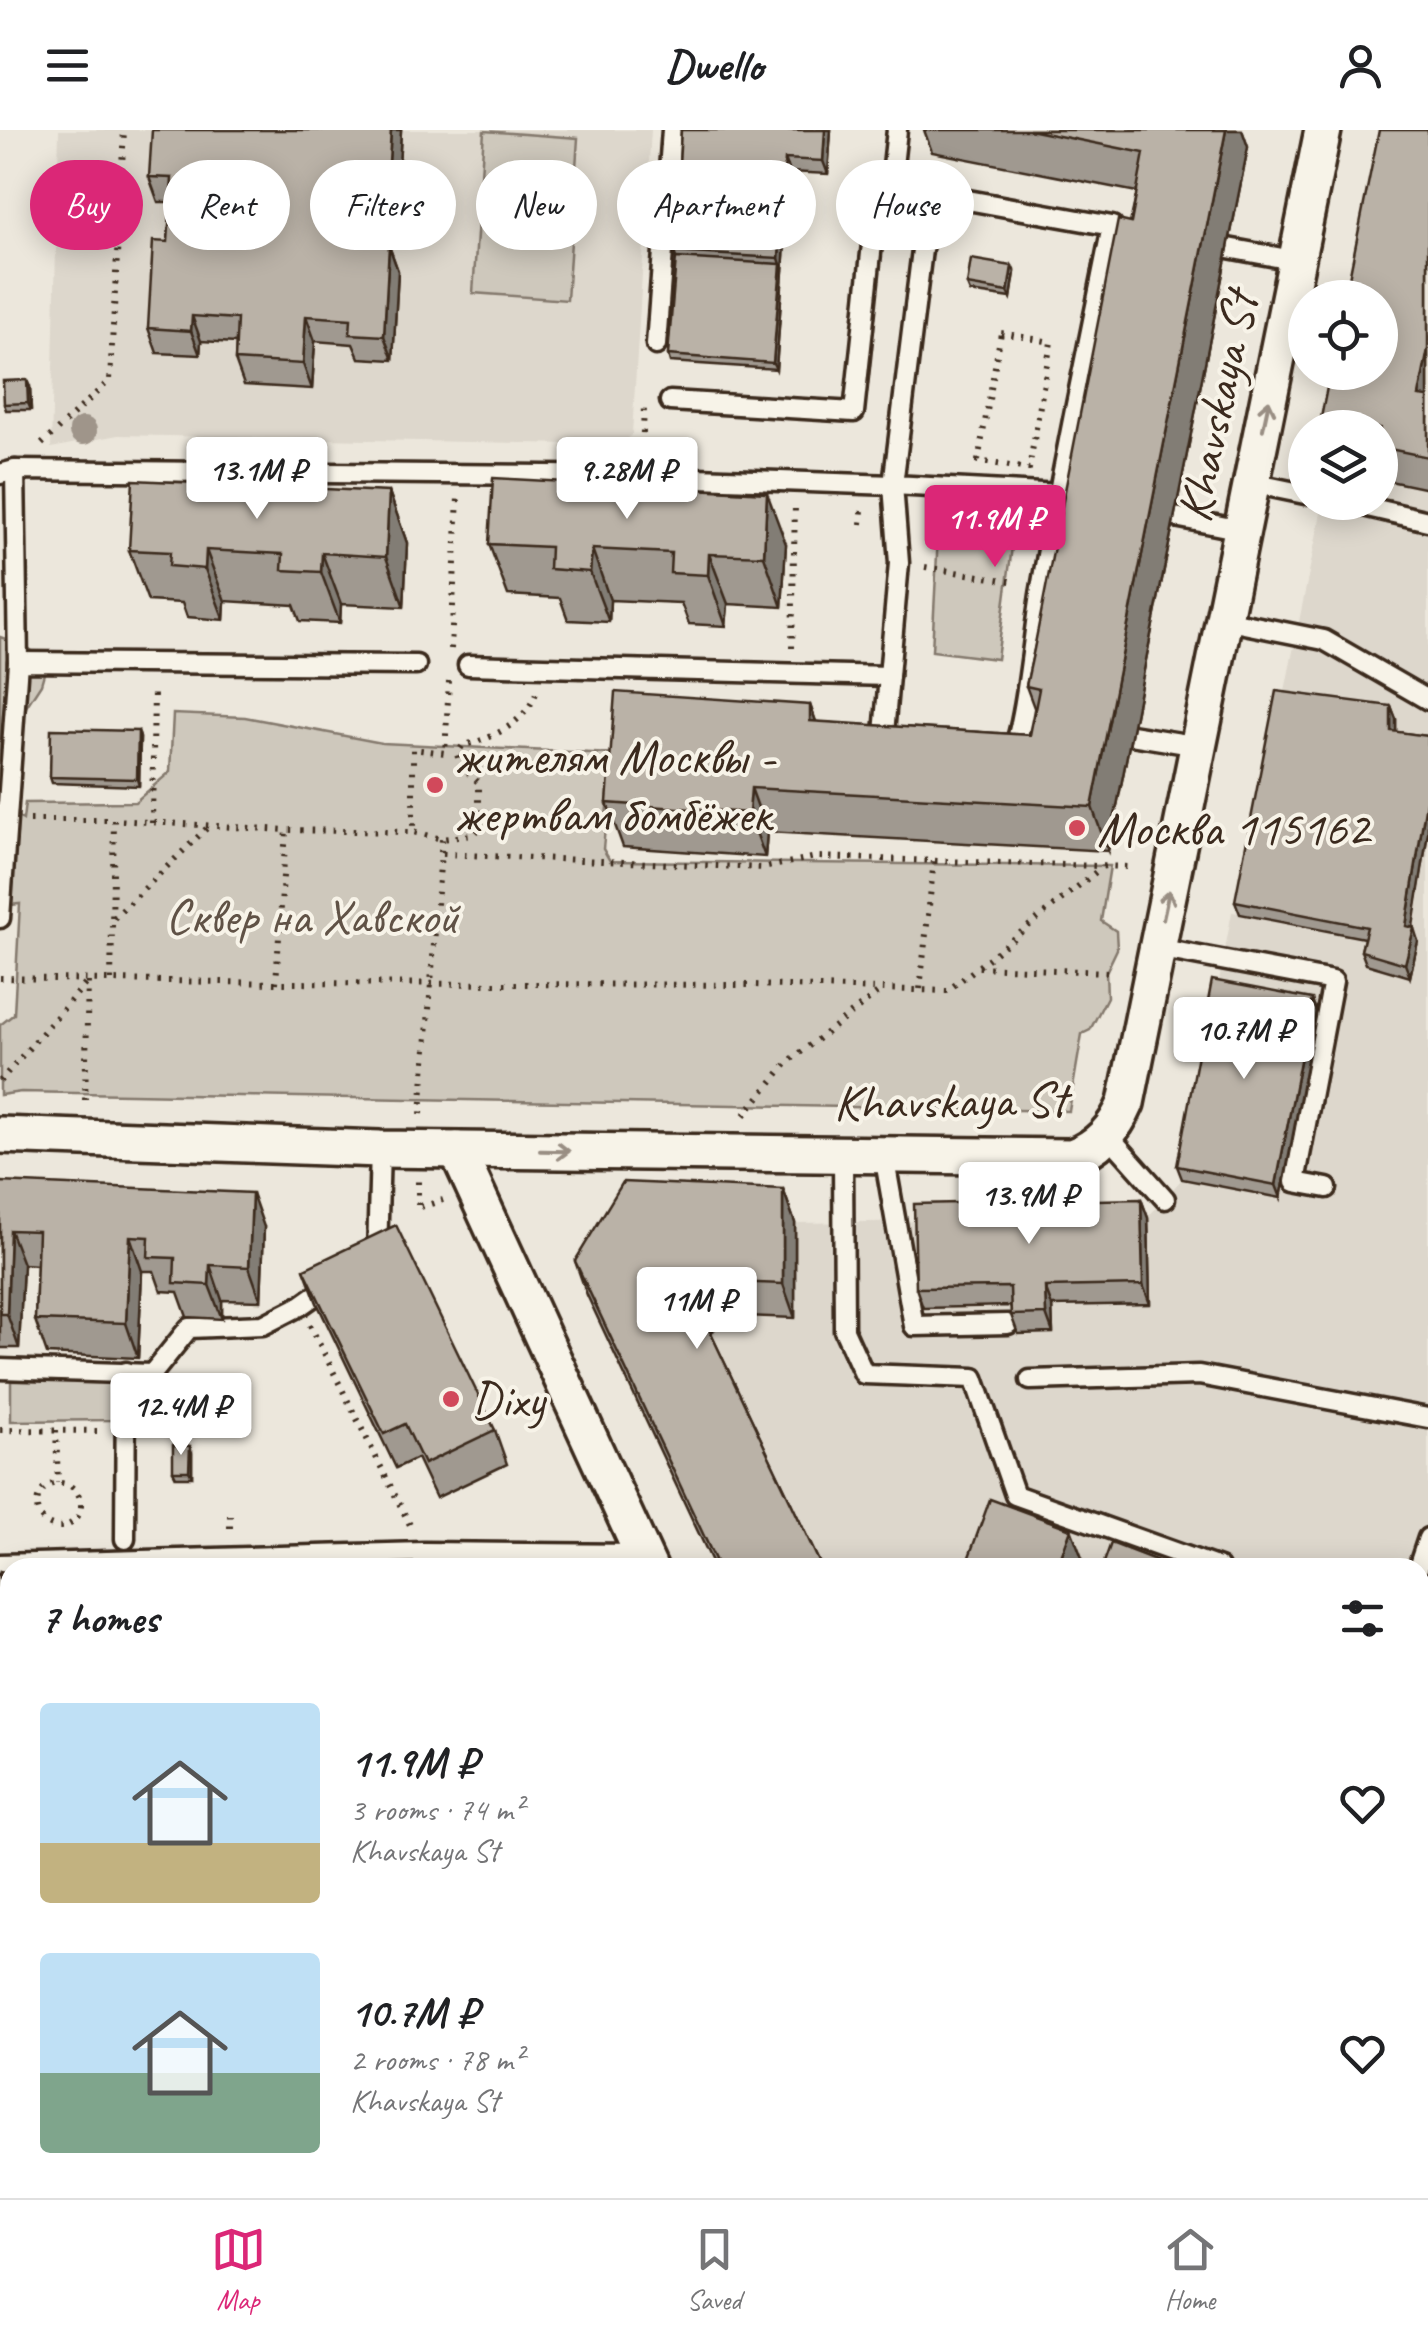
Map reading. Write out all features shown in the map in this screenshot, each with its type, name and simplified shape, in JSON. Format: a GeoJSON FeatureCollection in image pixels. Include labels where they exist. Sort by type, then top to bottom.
{"type":"FeatureCollection","features":[{"type":"Feature","properties":{"kind":"street","name":"Khavskaya St"},"geometry":{"type":"LineString","coordinates":[[0,1135],[380,1149],[1072,1157],[1088,1151],[1108,1135],[1126,1103],[1322,130]]}},
{"type":"Feature","properties":{"kind":"street"},"geometry":{"type":"LineString","coordinates":[[457,1150],[645,1558]]}},
{"type":"Feature","properties":{"kind":"lane"},"geometry":{"type":"LineString","coordinates":[[656,345],[672,130]]}},
{"type":"Feature","properties":{"kind":"lane"},"geometry":{"type":"LineString","coordinates":[[893,160],[896,130]]}},
{"type":"Feature","properties":{"kind":"lane"},"geometry":{"type":"LineString","coordinates":[[974,201],[1119,228],[1060,494],[1013,755],[994,754]]}},
{"type":"Feature","properties":{"kind":"lane"},"geometry":{"type":"LineString","coordinates":[[1228,248],[1298,261]]}},
{"type":"Feature","properties":{"kind":"lane"},"geometry":{"type":"LineString","coordinates":[[670,401],[854,412],[871,250]]}},
{"type":"Feature","properties":{"kind":"lane"},"geometry":{"type":"LineString","coordinates":[[901,749],[882,748],[899,563],[893,486],[920,250]]}},
{"type":"Feature","properties":{"kind":"lane"},"geometry":{"type":"LineString","coordinates":[[0,918],[18,662],[8,472],[796,480],[1060,494],[1088,500]]}},
{"type":"Feature","properties":{"kind":"lane"},"geometry":{"type":"LineString","coordinates":[[1252,483],[1288,490]]}},
{"type":"Feature","properties":{"kind":"lane"},"geometry":{"type":"LineString","coordinates":[[1398,513],[1428,520]]}},
{"type":"Feature","properties":{"kind":"lane"},"geometry":{"type":"LineString","coordinates":[[1174,517],[1242,530]]}},
{"type":"Feature","properties":{"kind":"lane"},"geometry":{"type":"LineString","coordinates":[[1224,620],[1324,640],[1428,700]]}},
{"type":"Feature","properties":{"kind":"lane"},"geometry":{"type":"LineString","coordinates":[[18,662],[416,665]]}},
{"type":"Feature","properties":{"kind":"lane"},"geometry":{"type":"LineString","coordinates":[[468,665],[889,676]]}},
{"type":"Feature","properties":{"kind":"lane"},"geometry":{"type":"LineString","coordinates":[[1020,716],[1044,720]]}},
{"type":"Feature","properties":{"kind":"lane"},"geometry":{"type":"LineString","coordinates":[[1131,735],[1199,746]]}},
{"type":"Feature","properties":{"kind":"lane"},"geometry":{"type":"LineString","coordinates":[[1157,948],[1333,982],[1295,1182],[1326,1188]]}},
{"type":"Feature","properties":{"kind":"lane"},"geometry":{"type":"LineString","coordinates":[[1108,1135],[1165,1198]]}},
{"type":"Feature","properties":{"kind":"lane"},"geometry":{"type":"LineString","coordinates":[[0,1369],[152,1374],[189,1328],[262,1325],[300,1306],[377,1254],[380,1149]]}},
{"type":"Feature","properties":{"kind":"lane"},"geometry":{"type":"LineString","coordinates":[[843,1155],[844,1330],[864,1374],[974,1378],[1015,1495],[1190,1558]]}},
{"type":"Feature","properties":{"kind":"lane"},"geometry":{"type":"LineString","coordinates":[[884,1155],[914,1326],[1008,1324]]}},
{"type":"Feature","properties":{"kind":"lane"},"geometry":{"type":"LineString","coordinates":[[125,1540],[126,1372]]}},
{"type":"Feature","properties":{"kind":"lane"},"geometry":{"type":"LineString","coordinates":[[1030,1380],[1198,1375],[1428,1418]]}},
{"type":"Feature","properties":{"kind":"lane"},"geometry":{"type":"LineString","coordinates":[[212,1558],[424,1552],[572,1558]]}},
{"type":"Feature","properties":{"kind":"path"},"geometry":{"type":"LineString","coordinates":[[8,472],[110,380],[124,130]]}},
{"type":"Feature","properties":{"kind":"path"},"geometry":{"type":"LineString","coordinates":[[1001,333],[1051,342],[1034,438],[1028,469],[978,461],[1001,333]]}},
{"type":"Feature","properties":{"kind":"path"},"geometry":{"type":"LineString","coordinates":[[413,832],[414,749],[445,752],[459,475]]}},
{"type":"Feature","properties":{"kind":"path"},"geometry":{"type":"LineString","coordinates":[[791,672],[796,480]]}},
{"type":"Feature","properties":{"kind":"path"},"geometry":{"type":"LineString","coordinates":[[932,568],[1012,582]]}},
{"type":"Feature","properties":{"kind":"path"},"geometry":{"type":"LineString","coordinates":[[152,823],[154,663]]}},
{"type":"Feature","properties":{"kind":"path"},"geometry":{"type":"LineString","coordinates":[[6,820],[114,820],[286,830],[413,832],[442,838],[472,835],[479,828],[479,784],[460,765],[458,754],[463,745],[476,743],[514,724],[536,696],[540,667]]}},
{"type":"Feature","properties":{"kind":"path"},"geometry":{"type":"LineString","coordinates":[[111,980],[114,820]]}},
{"type":"Feature","properties":{"kind":"path"},"geometry":{"type":"LineString","coordinates":[[114,918],[209,826]]}},
{"type":"Feature","properties":{"kind":"path"},"geometry":{"type":"LineString","coordinates":[[276,984],[286,830]]}},
{"type":"Feature","properties":{"kind":"path"},"geometry":{"type":"LineString","coordinates":[[421,1108],[442,838]]}},
{"type":"Feature","properties":{"kind":"path"},"geometry":{"type":"LineString","coordinates":[[443,854],[762,868],[816,857],[1130,867]]}},
{"type":"Feature","properties":{"kind":"path"},"geometry":{"type":"LineString","coordinates":[[920,990],[934,860]]}},
{"type":"Feature","properties":{"kind":"path"},"geometry":{"type":"LineString","coordinates":[[0,978],[948,990],[1104,866]]}},
{"type":"Feature","properties":{"kind":"path"},"geometry":{"type":"LineString","coordinates":[[978,967],[1109,972]]}},
{"type":"Feature","properties":{"kind":"path"},"geometry":{"type":"LineString","coordinates":[[0,1081],[88,980]]}},
{"type":"Feature","properties":{"kind":"path"},"geometry":{"type":"LineString","coordinates":[[85,1100],[88,980]]}},
{"type":"Feature","properties":{"kind":"path"},"geometry":{"type":"LineString","coordinates":[[744,1115],[788,1062],[884,988]]}},
{"type":"Feature","properties":{"kind":"path"},"geometry":{"type":"LineString","coordinates":[[418,1178],[419,1206],[448,1198]]}},
{"type":"Feature","properties":{"kind":"path"},"geometry":{"type":"LineString","coordinates":[[300,1306],[424,1552]]}},
{"type":"Feature","properties":{"kind":"path"},"geometry":{"type":"LineString","coordinates":[[0,1430],[126,1431]]}},
{"type":"Feature","properties":{"kind":"path"},"geometry":{"type":"LineString","coordinates":[[56,1430],[58,1483]]}},
{"type":"Feature","properties":{"kind":"path"},"geometry":{"type":"LineString","coordinates":[[58,1483],[76,1491],[81,1505],[72,1522],[58,1526],[44,1522],[37,1508],[40,1494],[58,1483]]}},
{"type":"Feature","properties":{"kind":"shaded area"},"geometry":{"type":"Polygon","coordinates":[[[59,130],[651,130],[649,160],[617,160],[617,250],[644,250],[632,434],[622,445],[118,435],[51,448],[56,250],[143,250],[143,160],[58,160],[59,130]]]}},
{"type":"Feature","properties":{"kind":"shaded area"},"geometry":{"type":"Polygon","coordinates":[[[1428,130],[1428,1558],[713,1558],[636,1217],[795,1223],[1147,1218],[1182,1179],[1232,912],[1240,913],[1320,520],[1398,520],[1398,410],[1380,410],[1380,390],[1398,390],[1398,280],[1385,280],[1428,130]]]}},
{"type":"Feature","properties":{"kind":"green space"},"geometry":{"type":"Polygon","coordinates":[[[484,131],[578,138],[577,160],[482,160],[484,131]]]}},
{"type":"Feature","properties":{"kind":"green space"},"geometry":{"type":"Polygon","coordinates":[[[476,249],[570,250],[567,300],[473,293],[476,249]]]}},
{"type":"Feature","properties":{"kind":"green space"},"geometry":{"type":"Polygon","coordinates":[[[938,535],[1012,547],[997,659],[932,651],[938,535]]]}},
{"type":"Feature","properties":{"kind":"green space","name":"Сквер на Хавской"},"geometry":{"type":"Polygon","coordinates":[[[0,637],[26,646],[47,663],[41,684],[9,733],[13,814],[23,820],[25,803],[135,802],[170,772],[173,714],[245,717],[382,743],[612,754],[603,849],[610,861],[1110,866],[1101,921],[1116,931],[1117,949],[1106,972],[1107,997],[1090,1030],[1082,1034],[1069,1111],[21,1092],[0,1095],[0,1025],[14,1014],[20,904],[0,906],[0,637]]]}},
{"type":"Feature","properties":{"kind":"green space"},"geometry":{"type":"Polygon","coordinates":[[[113,1380],[113,1420],[11,1421],[11,1381],[113,1380]]]}},
{"type":"Feature","properties":{"kind":"building"},"geometry":{"type":"Polygon","coordinates":[[[152,130],[391,130],[389,160],[310,160],[310,250],[389,250],[384,336],[350,334],[351,319],[306,316],[303,364],[235,360],[237,319],[192,316],[191,331],[148,328],[153,241],[163,242],[163,250],[290,250],[290,160],[163,160],[163,178],[149,177],[152,130]]]}},
{"type":"Feature","properties":{"kind":"building"},"geometry":{"type":"Polygon","coordinates":[[[681,130],[825,130],[823,161],[679,160],[681,130]]]}},
{"type":"Feature","properties":{"kind":"building"},"geometry":{"type":"Polygon","coordinates":[[[1029,130],[1226,130],[1092,807],[751,788],[749,813],[607,803],[615,692],[810,705],[810,721],[1030,735],[1039,689],[1026,686],[1118,220],[1131,223],[1144,153],[1029,130]]]}},
{"type":"Feature","properties":{"kind":"building"},"geometry":{"type":"Polygon","coordinates":[[[1379,130],[1428,130],[1428,349],[1419,396],[1428,397],[1428,457],[1398,451],[1398,410],[1323,410],[1326,390],[1398,390],[1398,280],[1349,280],[1379,130]]]}},
{"type":"Feature","properties":{"kind":"building"},"geometry":{"type":"Polygon","coordinates":[[[674,250],[779,250],[779,258],[674,250]]]}},
{"type":"Feature","properties":{"kind":"building"},"geometry":{"type":"Polygon","coordinates":[[[676,258],[781,264],[773,363],[668,355],[676,258]]]}},
{"type":"Feature","properties":{"kind":"building"},"geometry":{"type":"Polygon","coordinates":[[[971,259],[1012,266],[1008,292],[967,285],[971,259]]]}},
{"type":"Feature","properties":{"kind":"building"},"geometry":{"type":"Polygon","coordinates":[[[27,380],[28,403],[4,404],[3,381],[27,380]]]}},
{"type":"Feature","properties":{"kind":"building"},"geometry":{"type":"Polygon","coordinates":[[[493,478],[767,493],[764,556],[709,554],[708,575],[670,573],[671,553],[592,549],[590,572],[549,569],[550,547],[489,544],[493,478]]]}},
{"type":"Feature","properties":{"kind":"building"},"geometry":{"type":"Polygon","coordinates":[[[133,480],[389,492],[386,557],[322,553],[321,572],[282,570],[283,554],[206,550],[205,569],[169,566],[170,552],[129,550],[133,480]]]}},
{"type":"Feature","properties":{"kind":"building"},"geometry":{"type":"Polygon","coordinates":[[[1276,691],[1391,706],[1391,731],[1428,736],[1428,790],[1406,926],[1414,928],[1405,964],[1361,951],[1367,927],[1235,901],[1276,691]]]}},
{"type":"Feature","properties":{"kind":"building"},"geometry":{"type":"Polygon","coordinates":[[[51,729],[138,731],[137,779],[50,777],[51,729]]]}},
{"type":"Feature","properties":{"kind":"building"},"geometry":{"type":"Polygon","coordinates":[[[1212,980],[1312,999],[1276,1185],[1177,1166],[1212,980]]]}},
{"type":"Feature","properties":{"kind":"building"},"geometry":{"type":"Polygon","coordinates":[[[0,1182],[252,1193],[249,1267],[210,1265],[209,1285],[174,1283],[175,1258],[148,1257],[149,1237],[130,1236],[126,1323],[35,1320],[38,1231],[10,1230],[7,1314],[0,1314],[0,1182]]]}},
{"type":"Feature","properties":{"kind":"building"},"geometry":{"type":"Polygon","coordinates":[[[623,1182],[783,1189],[783,1284],[711,1281],[696,1302],[817,1558],[714,1558],[575,1261],[623,1182]]]}},
{"type":"Feature","properties":{"kind":"building"},"geometry":{"type":"Polygon","coordinates":[[[1141,1199],[1143,1285],[1045,1287],[1046,1314],[1011,1315],[1010,1287],[916,1288],[914,1204],[1141,1199]]]}},
{"type":"Feature","properties":{"kind":"building"},"geometry":{"type":"Polygon","coordinates":[[[396,1225],[495,1430],[424,1464],[405,1424],[384,1434],[304,1269],[396,1225]]]}},
{"type":"Feature","properties":{"kind":"building"},"geometry":{"type":"Polygon","coordinates":[[[173,1445],[190,1446],[189,1471],[173,1471],[173,1445]]]}},
{"type":"Feature","properties":{"kind":"building"},"geometry":{"type":"Polygon","coordinates":[[[990,1499],[1071,1529],[1061,1558],[969,1558],[990,1499]]]}},
{"type":"Feature","properties":{"kind":"building"},"geometry":{"type":"Polygon","coordinates":[[[1111,1543],[1150,1558],[1106,1558],[1111,1543]]]}},
{"type":"Feature","properties":{"kind":"place","name":"жителям Москвы - жертвам бомбёжек"},"geometry":{"type":"Point","coordinates":[435,785]}},
{"type":"Feature","properties":{"kind":"place","name":"Москва 115162"},"geometry":{"type":"Point","coordinates":[1077,828]}},
{"type":"Feature","properties":{"kind":"place","name":"Dixy"},"geometry":{"type":"Point","coordinates":[451,1399]}}]}
